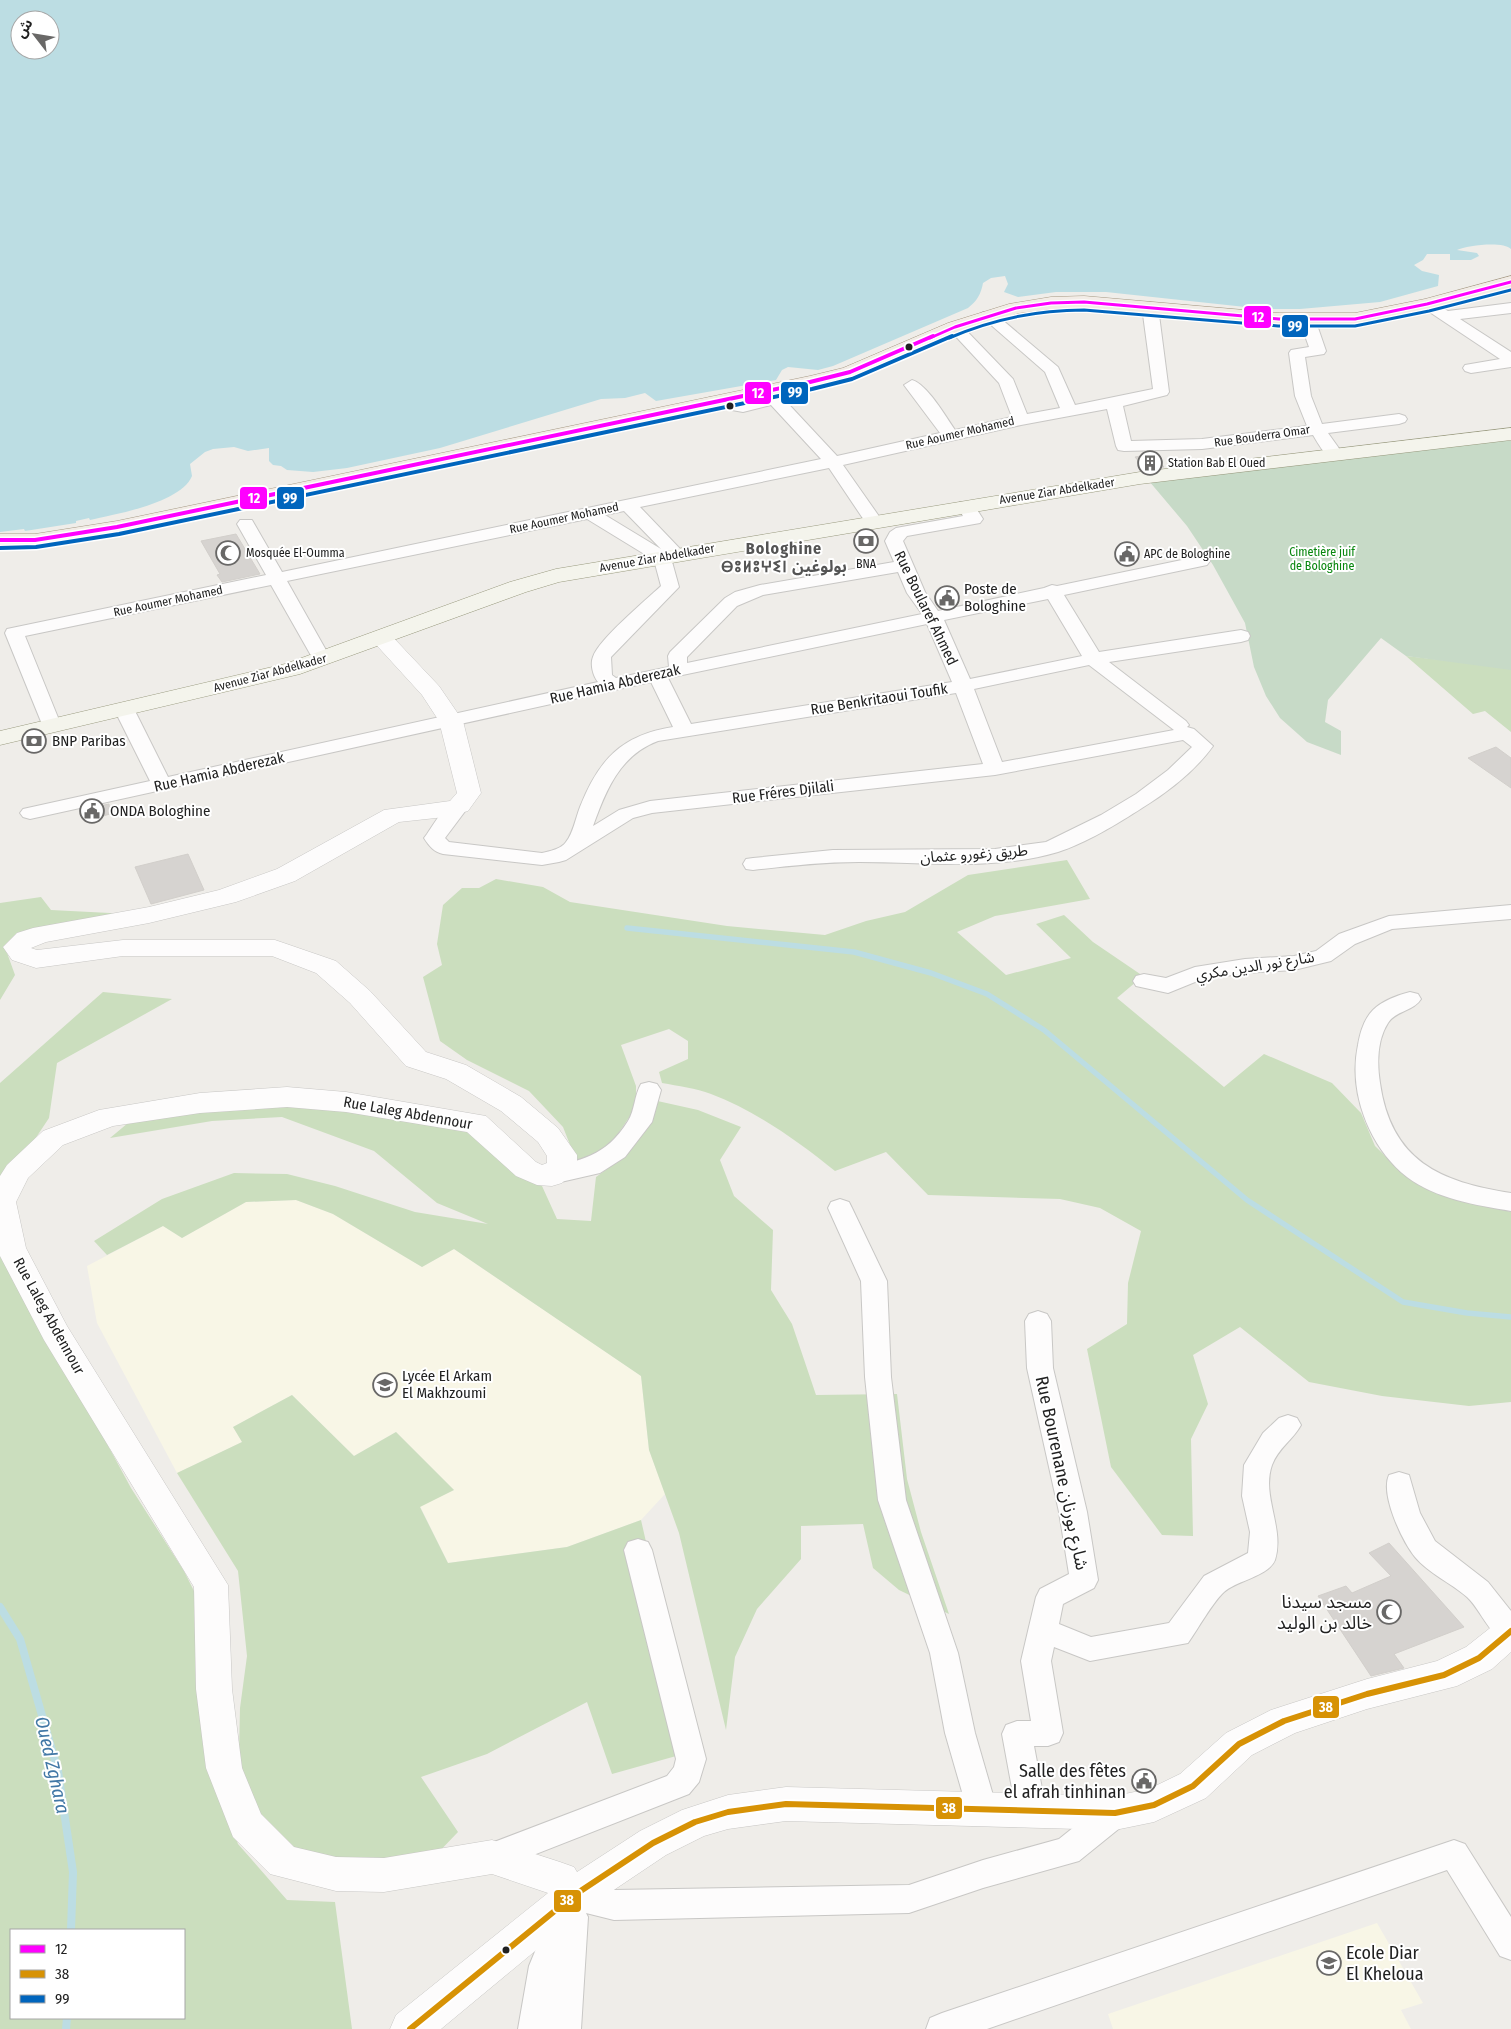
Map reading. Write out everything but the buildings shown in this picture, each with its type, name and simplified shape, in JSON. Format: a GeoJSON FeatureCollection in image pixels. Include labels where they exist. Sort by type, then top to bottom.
{"type":"FeatureCollection","features":[{"type":"Feature","properties":{"kind":"main road"},"geometry":{"type":"LineString","coordinates":[[0,540],[34,540],[235,503],[850,372],[955,327],[988,315],[1016,308],[1051,303],[1119,304],[1280,319],[1355,319],[1427,304],[1511,282]]}},
{"type":"Feature","properties":{"kind":"main road","name":"Avenue Ziar Abdelkader"},"geometry":{"type":"LineString","coordinates":[[0,738],[274,673],[322,659],[518,587],[556,576],[1140,478],[1511,434]]}},
{"type":"Feature","properties":{"kind":"street"},"geometry":{"type":"LineString","coordinates":[[1427,304],[1511,360]]}},
{"type":"Feature","properties":{"kind":"street","name":"Rue Aoumer Mohamed"},"geometry":{"type":"LineString","coordinates":[[51,726],[14,633],[1161,392],[1150,307]]}},
{"type":"Feature","properties":{"kind":"street"},"geometry":{"type":"LineString","coordinates":[[1446,316],[1511,308]]}},
{"type":"Feature","properties":{"kind":"street"},"geometry":{"type":"LineString","coordinates":[[988,315],[1052,370],[1069,410]]}},
{"type":"Feature","properties":{"kind":"street"},"geometry":{"type":"LineString","coordinates":[[1307,319],[1318,351],[1297,353],[1300,393],[1314,429],[1335,454]]}},
{"type":"Feature","properties":{"kind":"street"},"geometry":{"type":"LineString","coordinates":[[955,327],[1006,382],[1021,420]]}},
{"type":"Feature","properties":{"kind":"street"},"geometry":{"type":"LineString","coordinates":[[1471,368],[1511,360]]}},
{"type":"Feature","properties":{"kind":"street"},"geometry":{"type":"LineString","coordinates":[[912,385],[928,402],[950,435]]}},
{"type":"Feature","properties":{"kind":"street"},"geometry":{"type":"LineString","coordinates":[[710,402],[743,407],[775,400],[833,462],[874,522]]}},
{"type":"Feature","properties":{"kind":"street","name":"Rue Bouderra Omar"},"geometry":{"type":"LineString","coordinates":[[1114,403],[1124,446],[1202,444],[1399,419]]}},
{"type":"Feature","properties":{"kind":"street"},"geometry":{"type":"LineString","coordinates":[[1272,417],[1279,435]]}},
{"type":"Feature","properties":{"kind":"street"},"geometry":{"type":"LineString","coordinates":[[613,686],[603,676],[602,657],[612,644],[670,587],[669,556],[627,504]]}},
{"type":"Feature","properties":{"kind":"street","name":"Rue Boularef Ahmed"},"geometry":{"type":"LineString","coordinates":[[966,506],[974,519],[902,532],[896,536],[894,541],[916,593],[933,616],[963,686],[995,769]]}},
{"type":"Feature","properties":{"kind":"street"},"geometry":{"type":"LineString","coordinates":[[590,513],[669,556]]}},
{"type":"Feature","properties":{"kind":"street"},"geometry":{"type":"LineString","coordinates":[[246,524],[322,659]]}},
{"type":"Feature","properties":{"kind":"street","name":"Rue Hamia Abderezak"},"geometry":{"type":"LineString","coordinates":[[30,813],[679,670],[1052,590],[1201,561]]}},
{"type":"Feature","properties":{"kind":"street"},"geometry":{"type":"LineString","coordinates":[[679,670],[677,656],[709,622],[741,596],[760,590],[904,565]]}},
{"type":"Feature","properties":{"kind":"street"},"geometry":{"type":"LineString","coordinates":[[1052,590],[1093,659],[1183,729]]}},
{"type":"Feature","properties":{"kind":"street","name":"Rue Benkritaoui Toufik"},"geometry":{"type":"LineString","coordinates":[[576,844],[600,782],[616,760],[633,746],[657,735],[684,729],[963,686],[1093,659],[1241,636]]}},
{"type":"Feature","properties":{"kind":"street"},"geometry":{"type":"LineString","coordinates":[[381,638],[431,691],[451,720],[469,793],[459,806],[445,810],[393,816],[286,875],[227,896],[149,915],[42,934],[26,939],[16,947],[22,954],[36,959],[122,948],[275,948],[326,967],[360,997],[416,1059],[464,1077],[511,1104],[548,1135],[562,1155],[562,1166],[552,1176]]}},
{"type":"Feature","properties":{"kind":"street"},"geometry":{"type":"LineString","coordinates":[[657,675],[684,729]]}},
{"type":"Feature","properties":{"kind":"street"},"geometry":{"type":"LineString","coordinates":[[124,709],[162,785]]}},
{"type":"Feature","properties":{"kind":"street","name":"Rue Fréres Djilali"},"geometry":{"type":"LineString","coordinates":[[459,806],[434,838],[443,848],[542,859],[560,856],[576,844],[626,814],[650,807],[995,769],[1183,729]]}},
{"type":"Feature","properties":{"kind":"street","name":"طريق زغورو عثمان"},"geometry":{"type":"LineString","coordinates":[[753,864],[833,856],[940,858],[998,855],[1051,847],[1123,811],[1150,793],[1193,758],[1203,746],[1183,729]]}},
{"type":"Feature","properties":{"kind":"street","name":"شارع نور الدين مكري"},"geometry":{"type":"LineString","coordinates":[[1144,981],[1168,986],[1195,974],[1245,966],[1294,963],[1323,956],[1347,939],[1389,923],[1511,912]]}},
{"type":"Feature","properties":{"kind":"street"},"geometry":{"type":"LineString","coordinates":[[1410,999],[1379,1017],[1370,1037],[1368,1073],[1371,1105],[1386,1138],[1405,1163],[1433,1182],[1468,1195],[1511,1202]]}},
{"type":"Feature","properties":{"kind":"street"},"geometry":{"type":"LineString","coordinates":[[552,1176],[591,1167],[616,1151],[640,1122],[649,1090]]}},
{"type":"Feature","properties":{"kind":"street","name":"Rue Laleg Abdennour"},"geometry":{"type":"LineString","coordinates":[[552,1176],[537,1175],[526,1169],[476,1123],[346,1102],[287,1097],[200,1103],[109,1117],[53,1138],[17,1172],[1,1202],[11,1248],[55,1332],[210,1585],[214,1689],[224,1768],[246,1825],[283,1862],[336,1874],[384,1875],[492,1857],[560,1879],[573,1896]]}},
{"type":"Feature","properties":{"kind":"street"},"geometry":{"type":"LineString","coordinates":[[840,1208],[874,1281],[878,1378],[892,1500],[944,1653],[960,1733],[982,1809]]}},
{"type":"Feature","properties":{"kind":"street","name":"Rue Bourenane شارع بورنان"},"geometry":{"type":"LineString","coordinates":[[1031,1810],[1017,1734],[1048,1733],[1036,1661],[1050,1597],[1084,1580],[1073,1512],[1040,1368],[1038,1322]]}},
{"type":"Feature","properties":{"kind":"street"},"geometry":{"type":"LineString","coordinates":[[1043,1630],[1090,1649],[1178,1634],[1214,1584],[1261,1559],[1264,1532],[1256,1496],[1258,1465],[1272,1440],[1288,1425]]}},
{"type":"Feature","properties":{"kind":"street"},"geometry":{"type":"LineString","coordinates":[[410,2029],[573,1896],[653,1843],[695,1822],[728,1812],[786,1804],[1115,1814],[1154,1805],[1193,1786],[1239,1744],[1284,1721],[1367,1694],[1444,1674],[1478,1658],[1510,1631],[1478,1590],[1425,1549],[1406,1514],[1399,1482]]}},
{"type":"Feature","properties":{"kind":"street"},"geometry":{"type":"LineString","coordinates":[[492,1857],[678,1785],[688,1773],[691,1759],[638,1550]]}},
{"type":"Feature","properties":{"kind":"street"},"geometry":{"type":"LineString","coordinates":[[573,1896],[614,1905],[909,1899],[984,1874],[1068,1851],[1115,1814]]}},
{"type":"Feature","properties":{"kind":"street"},"geometry":{"type":"LineString","coordinates":[[942,2029],[1454,1854],[1511,1945]]}},
{"type":"Feature","properties":{"kind":"street"},"geometry":{"type":"LineString","coordinates":[[534,2029],[546,1966],[573,1896]]}},
{"type":"Feature","properties":{"kind":"street"},"geometry":{"type":"LineString","coordinates":[[565,2029],[573,1896]]}},
{"type":"Feature","properties":{"kind":"shaded area","name":"Lycée El Arkam El Makhzoumi"},"geometry":{"type":"Polygon","coordinates":[[[296,1200],[333,1214],[422,1267],[454,1249],[641,1376],[649,1450],[665,1494],[641,1520],[567,1547],[448,1563],[420,1506],[454,1490],[396,1432],[354,1456],[292,1395],[233,1427],[242,1442],[177,1473],[97,1323],[87,1266],[163,1226],[182,1238],[246,1202],[296,1200]]]}},
{"type":"Feature","properties":{"kind":"shaded area","name":"Ecole Diar El Kheloua"},"geometry":{"type":"Polygon","coordinates":[[[1377,1923],[1423,2003],[1401,2010],[1411,2029],[1113,2029],[1108,2014],[1377,1923]]]}},
{"type":"Feature","properties":{"kind":"green space","name":"Cimetière juif de Bologhine"},"geometry":{"type":"Polygon","coordinates":[[[1501,440],[1511,441],[1511,670],[1406,656],[1381,638],[1328,700],[1325,722],[1341,731],[1341,755],[1307,742],[1280,718],[1266,696],[1254,667],[1245,623],[1213,565],[1187,526],[1149,481],[1501,440]]]}},
{"type":"Feature","properties":{"kind":"green space"},"geometry":{"type":"Polygon","coordinates":[[[1406,656],[1511,668],[1511,732],[1485,711],[1473,714],[1406,656]]]}},
{"type":"Feature","properties":{"kind":"green space"},"geometry":{"type":"Polygon","coordinates":[[[1067,860],[1090,899],[995,916],[957,932],[1006,975],[1071,958],[1036,924],[1064,915],[1093,942],[1143,976],[1117,998],[1224,1087],[1264,1054],[1332,1083],[1361,1113],[1375,1146],[1408,1178],[1469,1201],[1511,1212],[1511,1402],[1469,1406],[1382,1396],[1309,1382],[1240,1327],[1193,1355],[1208,1404],[1191,1439],[1193,1536],[1162,1535],[1111,1467],[1087,1349],[1127,1324],[1128,1283],[1141,1231],[1100,1208],[1060,1199],[928,1195],[886,1152],[835,1171],[791,1138],[744,1109],[705,1092],[662,1083],[659,1072],[688,1059],[688,1041],[669,1029],[621,1045],[636,1086],[636,1107],[618,1134],[600,1153],[576,1160],[563,1127],[529,1091],[467,1060],[440,1041],[423,977],[442,965],[437,944],[443,905],[462,888],[479,888],[496,879],[543,887],[570,902],[727,926],[825,935],[866,921],[905,912],[968,875],[1067,860]]]}},
{"type":"Feature","properties":{"kind":"green space"},"geometry":{"type":"Polygon","coordinates":[[[41,897],[51,910],[110,913],[124,917],[6,950],[15,975],[0,1000],[0,903],[41,897]]]}},
{"type":"Feature","properties":{"kind":"green space"},"geometry":{"type":"Polygon","coordinates":[[[103,992],[172,999],[57,1063],[49,1118],[23,1157],[0,1184],[0,1083],[103,992]]]}},
{"type":"Feature","properties":{"kind":"green space"},"geometry":{"type":"Polygon","coordinates":[[[338,1096],[490,1138],[519,1169],[542,1186],[557,1219],[591,1221],[596,1177],[625,1156],[653,1100],[698,1110],[741,1127],[720,1160],[734,1196],[773,1230],[771,1290],[792,1324],[816,1395],[897,1394],[907,1479],[921,1532],[949,1614],[899,1590],[873,1568],[863,1524],[801,1526],[801,1559],[757,1609],[735,1657],[726,1730],[679,1533],[649,1450],[641,1376],[454,1249],[422,1267],[333,1214],[296,1200],[246,1202],[182,1238],[163,1226],[107,1255],[94,1241],[162,1199],[234,1173],[287,1174],[335,1186],[415,1212],[488,1224],[437,1203],[374,1151],[282,1117],[212,1121],[110,1138],[128,1123],[271,1102],[338,1096]]]}},
{"type":"Feature","properties":{"kind":"green space"},"geometry":{"type":"Polygon","coordinates":[[[0,1246],[131,1488],[184,1571],[200,1603],[213,1768],[238,1844],[287,1900],[335,1902],[352,2029],[0,2029],[0,1246]]]}},
{"type":"Feature","properties":{"kind":"green space"},"geometry":{"type":"Polygon","coordinates":[[[292,1395],[354,1456],[396,1432],[454,1490],[420,1507],[448,1563],[567,1547],[641,1520],[694,1751],[612,1774],[587,1702],[487,1754],[421,1777],[458,1832],[434,1857],[375,1863],[287,1855],[251,1812],[239,1753],[240,1708],[247,1656],[238,1571],[177,1473],[242,1442],[233,1427],[292,1395]]]}},
{"type":"Feature","properties":{"kind":"water"},"geometry":{"type":"Polygon","coordinates":[[[0,0],[1511,0],[1511,249],[1493,244],[1457,250],[1477,253],[1479,256],[1471,260],[1450,260],[1450,254],[1427,254],[1423,260],[1414,265],[1422,271],[1439,275],[1438,286],[1380,302],[1300,309],[1264,309],[1106,292],[1056,292],[1018,297],[1004,292],[1008,284],[1005,276],[991,278],[983,283],[978,297],[968,308],[833,366],[818,370],[788,367],[782,370],[776,380],[656,401],[645,393],[625,398],[601,399],[440,448],[347,468],[313,472],[287,470],[281,466],[273,465],[269,461],[269,448],[248,451],[234,447],[213,449],[205,452],[190,464],[192,476],[186,485],[162,500],[131,511],[90,520],[89,518],[76,521],[76,523],[25,531],[24,529],[0,532],[0,0]]]}},
{"type":"Feature","properties":{"kind":"waterway"},"geometry":{"type":"LineString","coordinates":[[627,928],[854,952],[931,973],[987,994],[1044,1030],[1247,1200],[1403,1302],[1467,1313],[1511,1317]]}},
{"type":"Feature","properties":{"kind":"waterway","name":"Oued Zghara"},"geometry":{"type":"LineString","coordinates":[[0,1607],[20,1639],[58,1771],[73,1872],[71,1929]]}},
{"type":"Feature","properties":{"kind":"waterway","name":"Oued Zghara"},"geometry":{"type":"LineString","coordinates":[[66,2029],[67,2019]]}},
{"type":"Feature","properties":{"kind":"transit line","name":"12"},"geometry":{"type":"LineString","coordinates":[[0,540],[35,540],[117,527],[810,382],[850,372],[955,327],[1016,308],[1051,303],[1084,302],[1279,319],[1355,319],[1427,304],[1511,282]]}},
{"type":"Feature","properties":{"kind":"transit line","name":"99"},"geometry":{"type":"LineString","coordinates":[[0,548],[36,547],[119,534],[812,389],[852,379],[958,334],[1018,315],[1052,310],[1084,310],[1278,326],[1355,326],[1429,311],[1511,290]]}},
{"type":"Feature","properties":{"kind":"transit line","name":"38"},"geometry":{"type":"LineString","coordinates":[[410,2029],[573,1896],[653,1843],[695,1822],[728,1812],[786,1804],[1115,1813],[1154,1805],[1193,1786],[1239,1744],[1284,1721],[1367,1694],[1444,1675],[1479,1658],[1511,1631]]}},
{"type":"Feature","properties":{"kind":"place","name":"Station Bab El Oued"},"geometry":{"type":"Point","coordinates":[1150,463]}},
{"type":"Feature","properties":{"kind":"place","name":"BNA"},"geometry":{"type":"Point","coordinates":[866,541]}},
{"type":"Feature","properties":{"kind":"place","name":"Mosquée El-Oumma"},"geometry":{"type":"Point","coordinates":[228,553]}},
{"type":"Feature","properties":{"kind":"place","name":"APC de Bologhine"},"geometry":{"type":"Point","coordinates":[1127,554]}},
{"type":"Feature","properties":{"kind":"place","name":"Poste de Bologhine"},"geometry":{"type":"Point","coordinates":[947,598]}},
{"type":"Feature","properties":{"kind":"place","name":"BNP Paribas"},"geometry":{"type":"Point","coordinates":[34,741]}},
{"type":"Feature","properties":{"kind":"place","name":"ONDA Bologhine"},"geometry":{"type":"Point","coordinates":[92,811]}},
{"type":"Feature","properties":{"kind":"place","name":"Lycée El Arkam El Makhzoumi"},"geometry":{"type":"Point","coordinates":[385,1385]}},
{"type":"Feature","properties":{"kind":"place","name":"مسجد سيدنا خالد بن الوليد"},"geometry":{"type":"Point","coordinates":[1389,1612]}},
{"type":"Feature","properties":{"kind":"place","name":"Salle des fêtes el afrah tinhinan"},"geometry":{"type":"Point","coordinates":[1144,1781]}},
{"type":"Feature","properties":{"kind":"place","name":"Ecole Diar El Kheloua"},"geometry":{"type":"Point","coordinates":[1329,1963]}},
{"type":"Feature","properties":{"kind":"district","name":"Bologhine ⴱⵓⵍⵓⵖⵉⵏ بولوغين"},"geometry":{"type":"Point","coordinates":[784,557]}}]}
